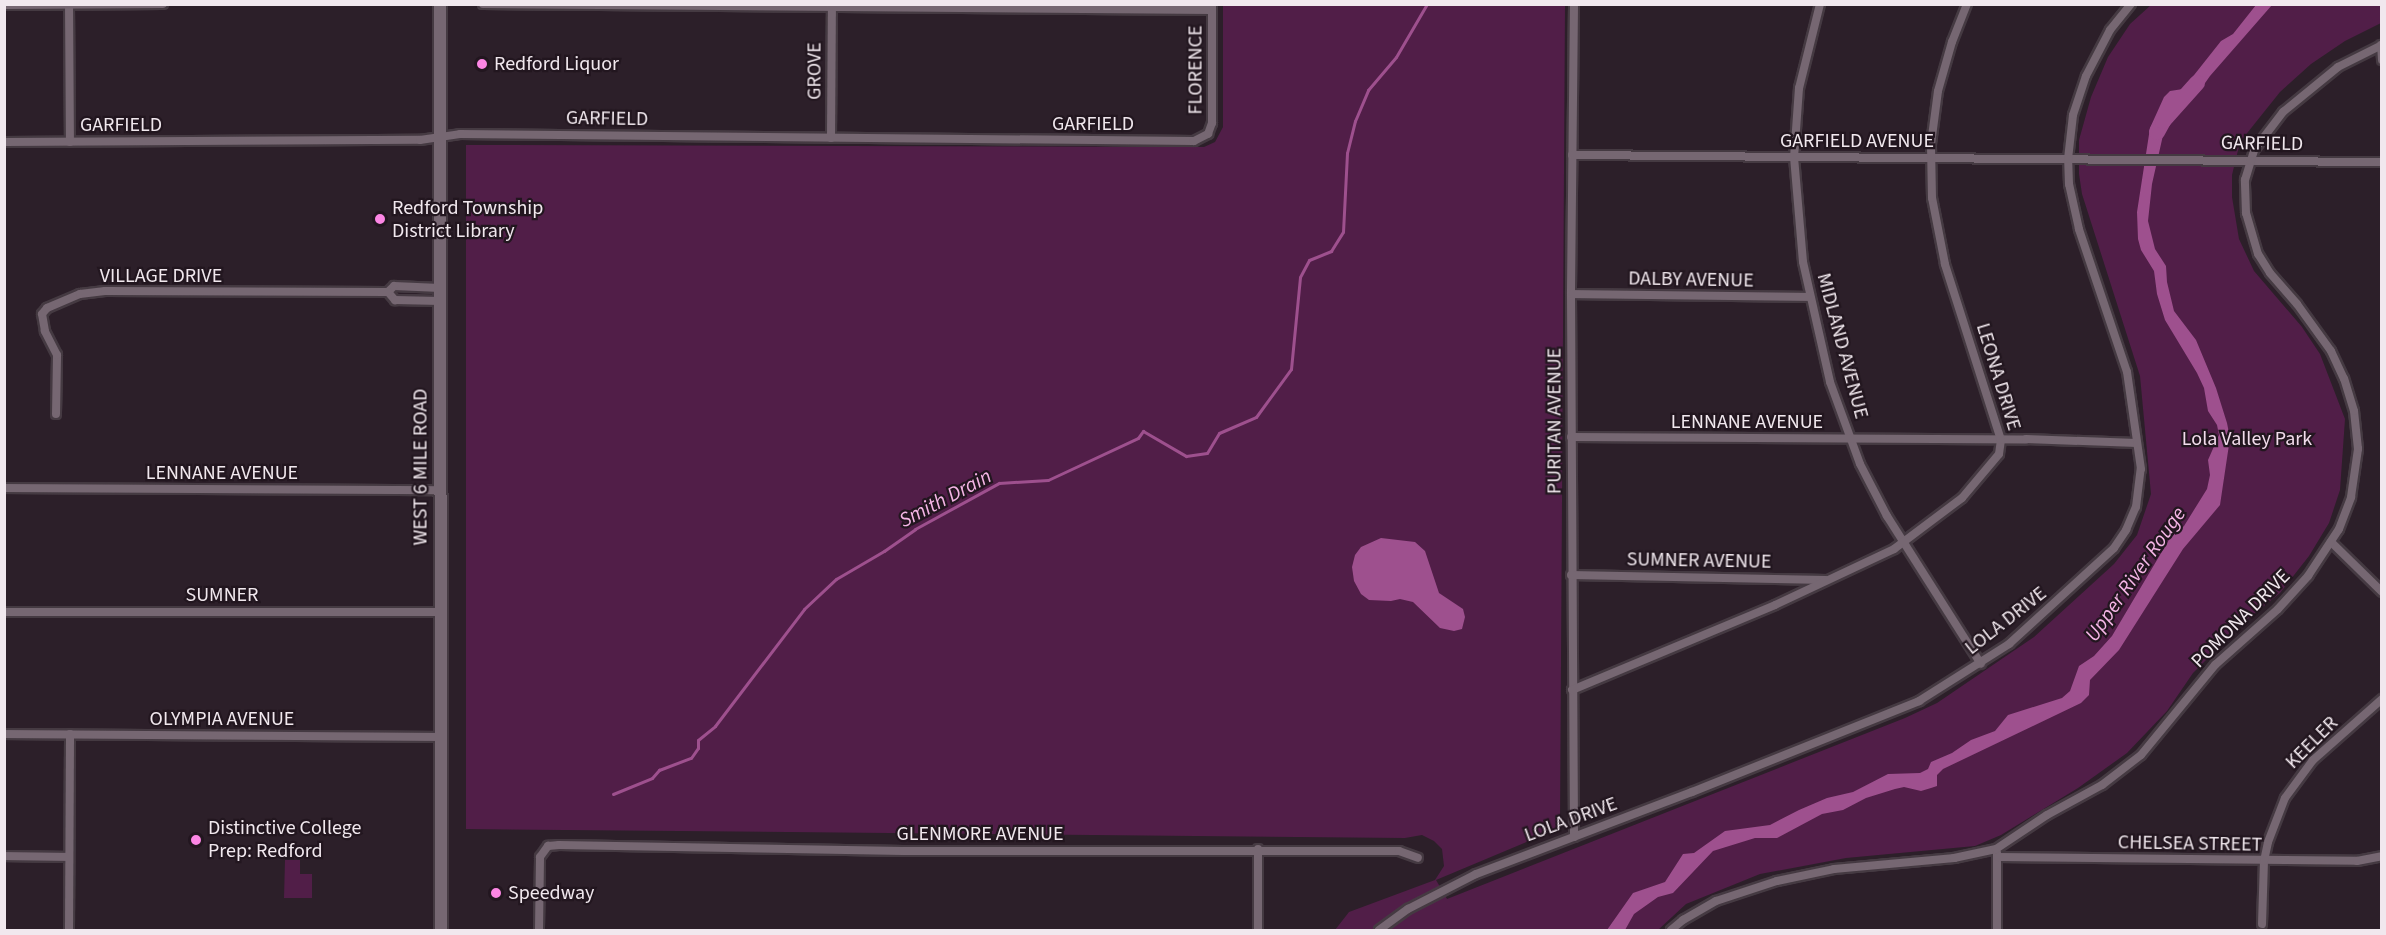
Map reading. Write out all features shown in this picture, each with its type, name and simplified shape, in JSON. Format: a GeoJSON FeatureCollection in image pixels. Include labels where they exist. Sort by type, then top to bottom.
{"type":"FeatureCollection","features":[{"type":"Feature","properties":{"kind":"main road","name":"WEST 6 MILE ROAD"},"geometry":{"type":"LineString","coordinates":[[440,4],[441,930]]}},
{"type":"Feature","properties":{"kind":"street"},"geometry":{"type":"LineString","coordinates":[[4,5],[163,4]]}},
{"type":"Feature","properties":{"kind":"street"},"geometry":{"type":"LineString","coordinates":[[483,4],[1212,7]]}},
{"type":"Feature","properties":{"kind":"street","name":"PURITAN AVENUE"},"geometry":{"type":"LineString","coordinates":[[1574,4],[1571,294],[1574,837]]}},
{"type":"Feature","properties":{"kind":"street","name":"MIDLAND AVENUE"},"geometry":{"type":"LineString","coordinates":[[1820,4],[1799,88],[1794,157],[1798,228],[1810,297],[1830,382],[1850,439],[1871,487],[1903,544],[1981,664]]}},
{"type":"Feature","properties":{"kind":"street","name":"LEONA DRIVE"},"geometry":{"type":"LineString","coordinates":[[1572,690],[1857,568],[1903,544],[1962,498],[1999,454],[2001,440],[1945,264],[1932,198],[1931,158],[1938,91],[1952,42],[1967,4]]}},
{"type":"Feature","properties":{"kind":"street","name":"LOLA DRIVE"},"geometry":{"type":"LineString","coordinates":[[1379,930],[1408,909],[1454,884],[1903,708],[1936,692],[1981,664],[2039,619],[2121,539],[2133,517],[2139,493],[2141,469],[2127,372],[2079,229],[2069,184],[2068,159],[2073,115],[2086,76],[2106,36],[2131,4]]}},
{"type":"Feature","properties":{"kind":"street"},"geometry":{"type":"LineString","coordinates":[[69,5],[70,142]]}},
{"type":"Feature","properties":{"kind":"street","name":"GROVE"},"geometry":{"type":"LineString","coordinates":[[831,138],[832,6]]}},
{"type":"Feature","properties":{"kind":"street","name":"FLORENCE"},"geometry":{"type":"LineString","coordinates":[[1208,134],[1212,123],[1212,7]]}},
{"type":"Feature","properties":{"kind":"street"},"geometry":{"type":"LineString","coordinates":[[2381,45],[2382,60]]}},
{"type":"Feature","properties":{"kind":"street","name":"POMONA DRIVE"},"geometry":{"type":"LineString","coordinates":[[1671,930],[1683,920],[1716,901],[1777,881],[1834,869],[1997,853],[2047,815],[2102,785],[2141,755],[2215,665],[2295,591],[2331,542],[2345,516],[2355,478],[2358,449],[2354,411],[2331,351],[2297,304],[2270,273],[2258,254],[2248,224],[2244,196],[2250,160],[2263,136],[2283,112],[2338,67],[2381,45]]}},
{"type":"Feature","properties":{"kind":"street","name":"GARFIELD"},"geometry":{"type":"LineString","coordinates":[[4,142],[420,140],[464,134],[1194,141],[1208,134]]}},
{"type":"Feature","properties":{"kind":"street","name":"GARFIELD AVENUE"},"geometry":{"type":"LineString","coordinates":[[1572,155],[2141,160]]}},
{"type":"Feature","properties":{"kind":"street","name":"GARFIELD"},"geometry":{"type":"LineString","coordinates":[[2141,160],[2382,162]]}},
{"type":"Feature","properties":{"kind":"street","name":"VILLAGE DRIVE"},"geometry":{"type":"LineString","coordinates":[[56,414],[57,355],[45,331],[42,315],[47,308],[80,294],[105,291],[388,292],[394,286],[440,288]]}},
{"type":"Feature","properties":{"kind":"street","name":"VILLAGE DRIVE"},"geometry":{"type":"LineString","coordinates":[[388,292],[395,300],[440,301]]}},
{"type":"Feature","properties":{"kind":"street","name":"DALBY AVENUE"},"geometry":{"type":"LineString","coordinates":[[1571,294],[1810,297]]}},
{"type":"Feature","properties":{"kind":"street","name":"LENNANE AVENUE"},"geometry":{"type":"LineString","coordinates":[[1571,437],[2137,443]]}},
{"type":"Feature","properties":{"kind":"street","name":"LENNANE AVENUE"},"geometry":{"type":"LineString","coordinates":[[4,488],[440,490]]}},
{"type":"Feature","properties":{"kind":"street"},"geometry":{"type":"LineString","coordinates":[[2331,542],[2380,589]]}},
{"type":"Feature","properties":{"kind":"street","name":"SUMNER AVENUE"},"geometry":{"type":"LineString","coordinates":[[1571,575],[1826,580]]}},
{"type":"Feature","properties":{"kind":"street","name":"SUMNER"},"geometry":{"type":"LineString","coordinates":[[4,612],[440,612]]}},
{"type":"Feature","properties":{"kind":"street","name":"KEELER"},"geometry":{"type":"LineString","coordinates":[[2262,924],[2264,861],[2275,819],[2301,774],[2323,750],[2382,699]]}},
{"type":"Feature","properties":{"kind":"street","name":"OLYMPIA AVENUE"},"geometry":{"type":"LineString","coordinates":[[4,734],[439,737]]}},
{"type":"Feature","properties":{"kind":"street"},"geometry":{"type":"LineString","coordinates":[[69,930],[70,734]]}},
{"type":"Feature","properties":{"kind":"street","name":"GLENMORE AVENUE"},"geometry":{"type":"LineString","coordinates":[[539,930],[539,867],[542,851],[559,845],[903,851],[1258,849],[1399,851],[1418,858]]}},
{"type":"Feature","properties":{"kind":"street"},"geometry":{"type":"LineString","coordinates":[[1258,849],[1258,930]]}},
{"type":"Feature","properties":{"kind":"street"},"geometry":{"type":"LineString","coordinates":[[1997,853],[1997,930]]}},
{"type":"Feature","properties":{"kind":"street","name":"CHELSEA STREET"},"geometry":{"type":"LineString","coordinates":[[1997,853],[2264,861],[2357,861],[2382,856]]}},
{"type":"Feature","properties":{"kind":"street"},"geometry":{"type":"LineString","coordinates":[[4,856],[69,857]]}},
{"type":"Feature","properties":{"kind":"green space","name":"Lola Valley Park"},"geometry":{"type":"Polygon","coordinates":[[[1223,5],[1565,5],[1560,828],[1436,880],[1447,899],[1905,718],[1937,703],[2034,637],[2114,564],[2137,535],[2151,494],[2140,376],[2082,194],[2079,174],[2079,140],[2091,97],[2108,57],[2130,24],[2151,5],[2381,5],[2381,23],[2345,41],[2311,64],[2280,92],[2240,142],[2232,175],[2232,197],[2239,239],[2254,271],[2302,327],[2320,354],[2345,419],[2340,490],[2329,523],[2309,556],[2280,593],[2244,622],[2193,673],[2167,711],[2127,753],[2078,788],[2001,835],[1975,846],[1846,858],[1760,874],[1686,904],[1658,930],[1335,930],[1349,912],[1435,880],[1444,866],[1442,849],[1434,841],[1422,835],[1405,838],[466,829],[466,145],[1204,147],[1215,142],[1223,127],[1223,5]]]}},
{"type":"Feature","properties":{"kind":"green space"},"geometry":{"type":"Polygon","coordinates":[[[285,860],[300,860],[300,874],[312,874],[312,898],[284,898],[285,860]]]}},
{"type":"Feature","properties":{"kind":"shaded area"},"geometry":{"type":"Polygon","coordinates":[[[2256,5],[2272,5],[2193,98],[2179,100],[2173,104],[2166,122],[2152,184],[2148,221],[2155,249],[2166,266],[2167,282],[2174,311],[2196,340],[2216,388],[2227,423],[2230,438],[2220,505],[2183,549],[2119,650],[2090,680],[2089,695],[2081,703],[1943,769],[1937,775],[1937,786],[1921,791],[1904,787],[1895,789],[1866,798],[1843,810],[1822,814],[1777,838],[1755,838],[1713,851],[1673,893],[1658,897],[1634,914],[1625,930],[1607,930],[1633,893],[1665,882],[1683,854],[1694,853],[1725,831],[1770,825],[1827,798],[1853,792],[1888,774],[1920,773],[1928,769],[1931,762],[1952,753],[1971,740],[1995,731],[2008,715],[2062,698],[2070,691],[2079,666],[2094,656],[2112,636],[2170,538],[2184,526],[2207,489],[2210,475],[2208,460],[2219,435],[2217,425],[2208,411],[2204,388],[2197,373],[2165,320],[2157,294],[2154,271],[2141,250],[2138,239],[2137,212],[2150,128],[2164,97],[2170,91],[2183,89],[2221,41],[2233,34],[2256,5]]]}},
{"type":"Feature","properties":{"kind":"shaded area"},"geometry":{"type":"Polygon","coordinates":[[[1381,538],[1415,542],[1425,551],[1439,593],[1463,609],[1465,617],[1462,629],[1454,631],[1440,628],[1413,602],[1400,599],[1369,600],[1361,594],[1354,581],[1352,567],[1355,555],[1361,547],[1381,538]]]}},
{"type":"Feature","properties":{"kind":"waterway","name":"Smith Drain"},"geometry":{"type":"LineString","coordinates":[[613,794],[652,778],[659,770],[691,758],[698,748],[698,740],[715,726],[804,609],[836,579],[884,551],[915,529],[999,483],[1048,480],[1138,438],[1143,431],[1186,456],[1207,453],[1219,433],[1256,417],[1291,369],[1300,277],[1309,260],[1331,251],[1343,232],[1347,153],[1355,121],[1368,90],[1396,57],[1427,4]]}},
{"type":"Feature","properties":{"kind":"waterway","name":"Upper River Rouge"},"geometry":{"type":"LineString","coordinates":[[2157,132],[2163,121],[2197,83]]}},
{"type":"Feature","properties":{"kind":"place","name":"Redford Liquor"},"geometry":{"type":"Point","coordinates":[482,64]}},
{"type":"Feature","properties":{"kind":"place","name":"Redford Township District Library"},"geometry":{"type":"Point","coordinates":[380,219]}},
{"type":"Feature","properties":{"kind":"place","name":"Distinctive College Prep: Redford"},"geometry":{"type":"Point","coordinates":[196,840]}},
{"type":"Feature","properties":{"kind":"place","name":"Speedway"},"geometry":{"type":"Point","coordinates":[496,893]}}]}
